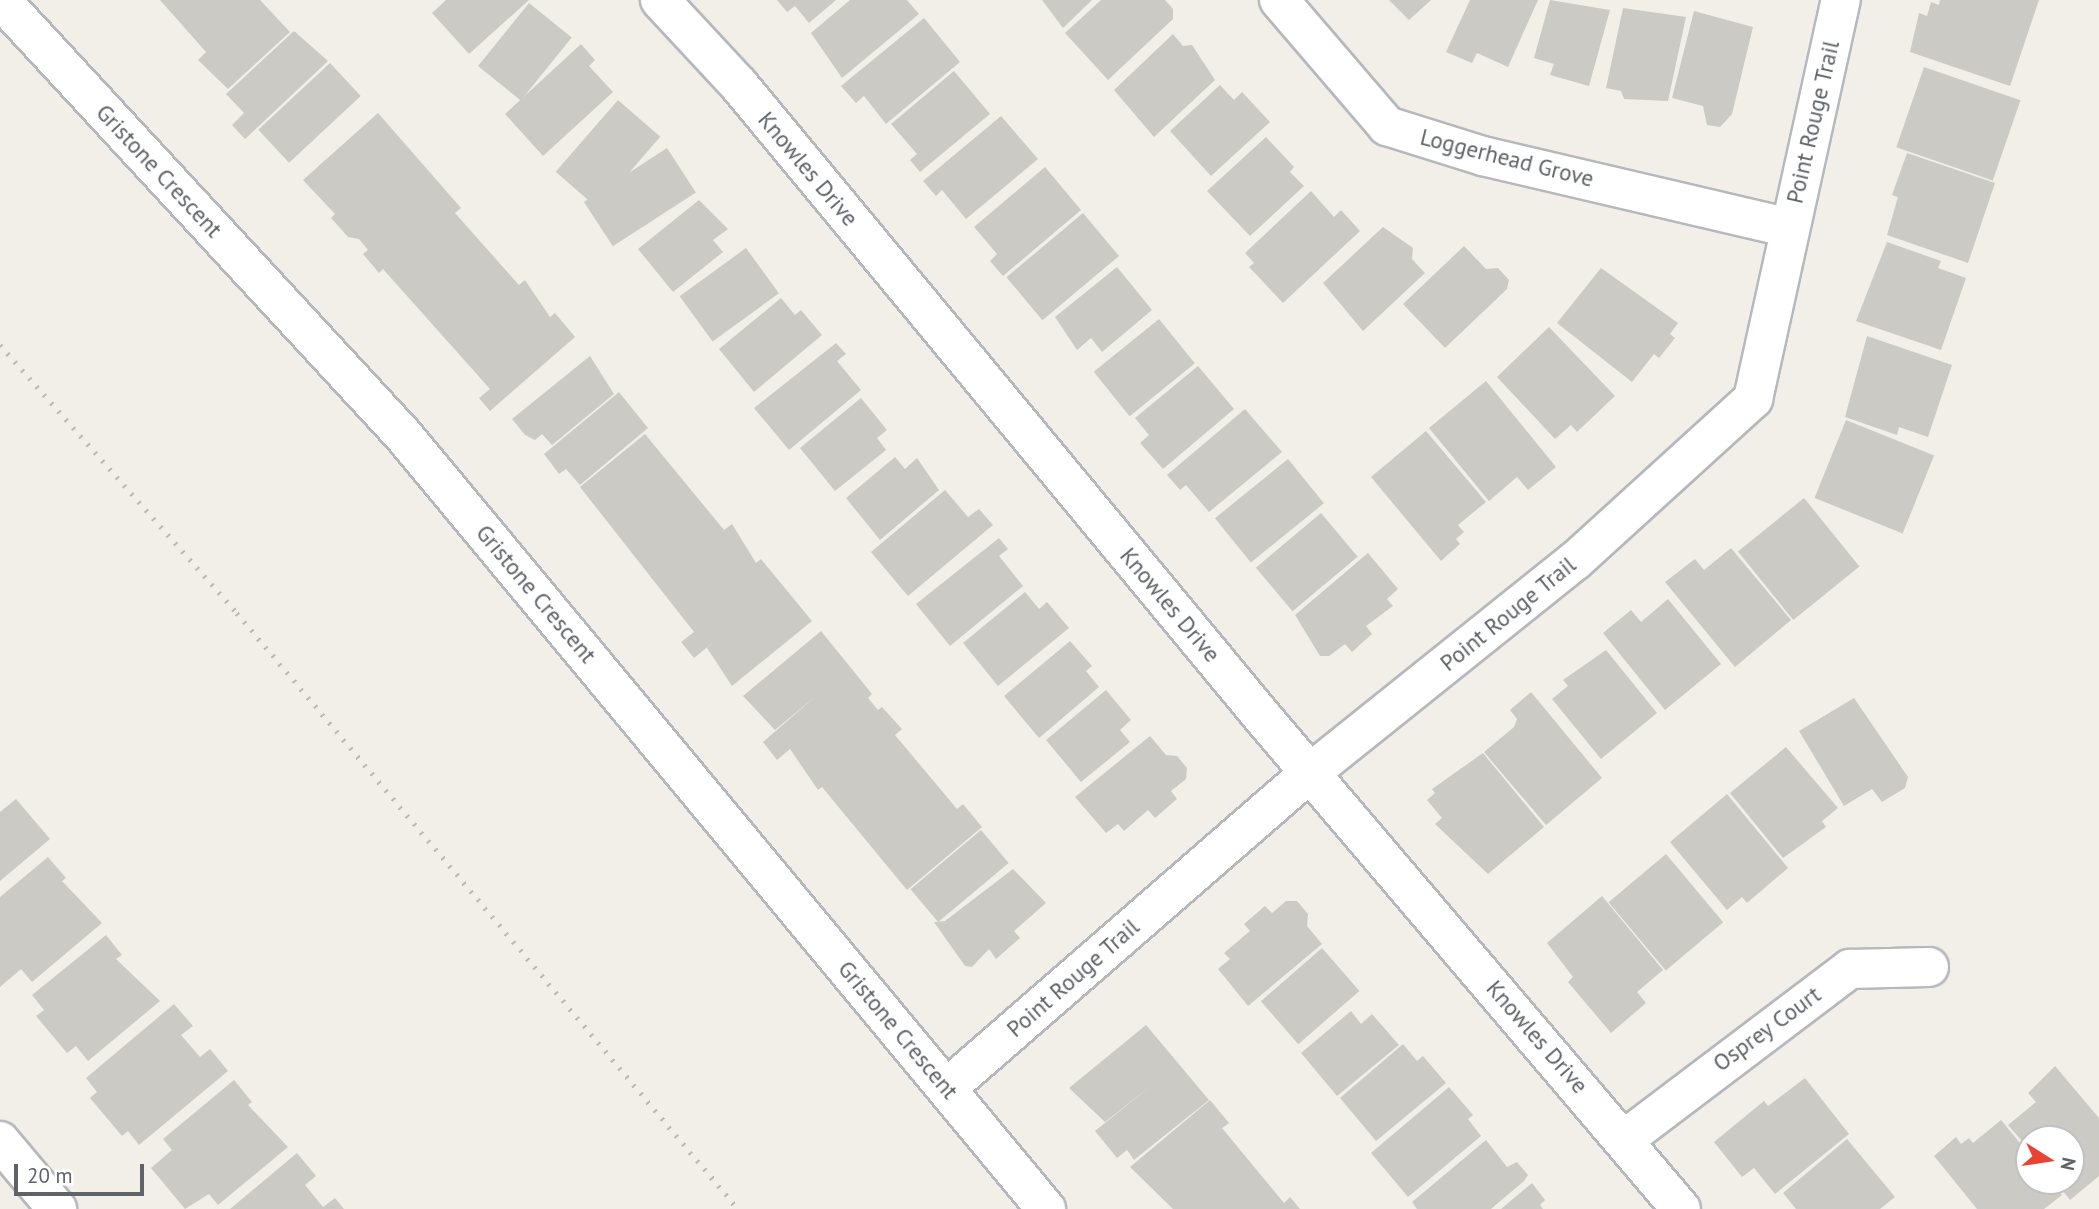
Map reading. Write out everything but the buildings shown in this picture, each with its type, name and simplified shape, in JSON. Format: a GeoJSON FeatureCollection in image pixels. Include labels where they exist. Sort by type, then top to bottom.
{"type":"FeatureCollection","features":[{"type":"Feature","properties":{"kind":"street","name":"Gristone Crescent"},"geometry":{"type":"LineString","coordinates":[[1,0],[404,436],[1046,1209]]}},
{"type":"Feature","properties":{"kind":"street","name":"Knowles Drive"},"geometry":{"type":"LineString","coordinates":[[660,0],[748,96],[1310,773],[1625,1139],[1681,1209]]}},
{"type":"Feature","properties":{"kind":"street","name":"Loggerhead Grove"},"geometry":{"type":"LineString","coordinates":[[1279,0],[1387,126],[1483,156],[1789,228]]}},
{"type":"Feature","properties":{"kind":"street","name":"Point Rouge Trail"},"geometry":{"type":"LineString","coordinates":[[947,1088],[1310,773],[1575,561],[1753,399],[1840,0]]}},
{"type":"Feature","properties":{"kind":"street","name":"Osprey Court"},"geometry":{"type":"LineString","coordinates":[[1625,1139],[1850,969],[1929,967]]}},
{"type":"Feature","properties":{"kind":"street"},"geometry":{"type":"LineString","coordinates":[[0,1141],[57,1209]]}},
{"type":"Feature","properties":{"kind":"railway"},"geometry":{"type":"LineString","coordinates":[[0,345],[237,613],[738,1209]]}}]}
